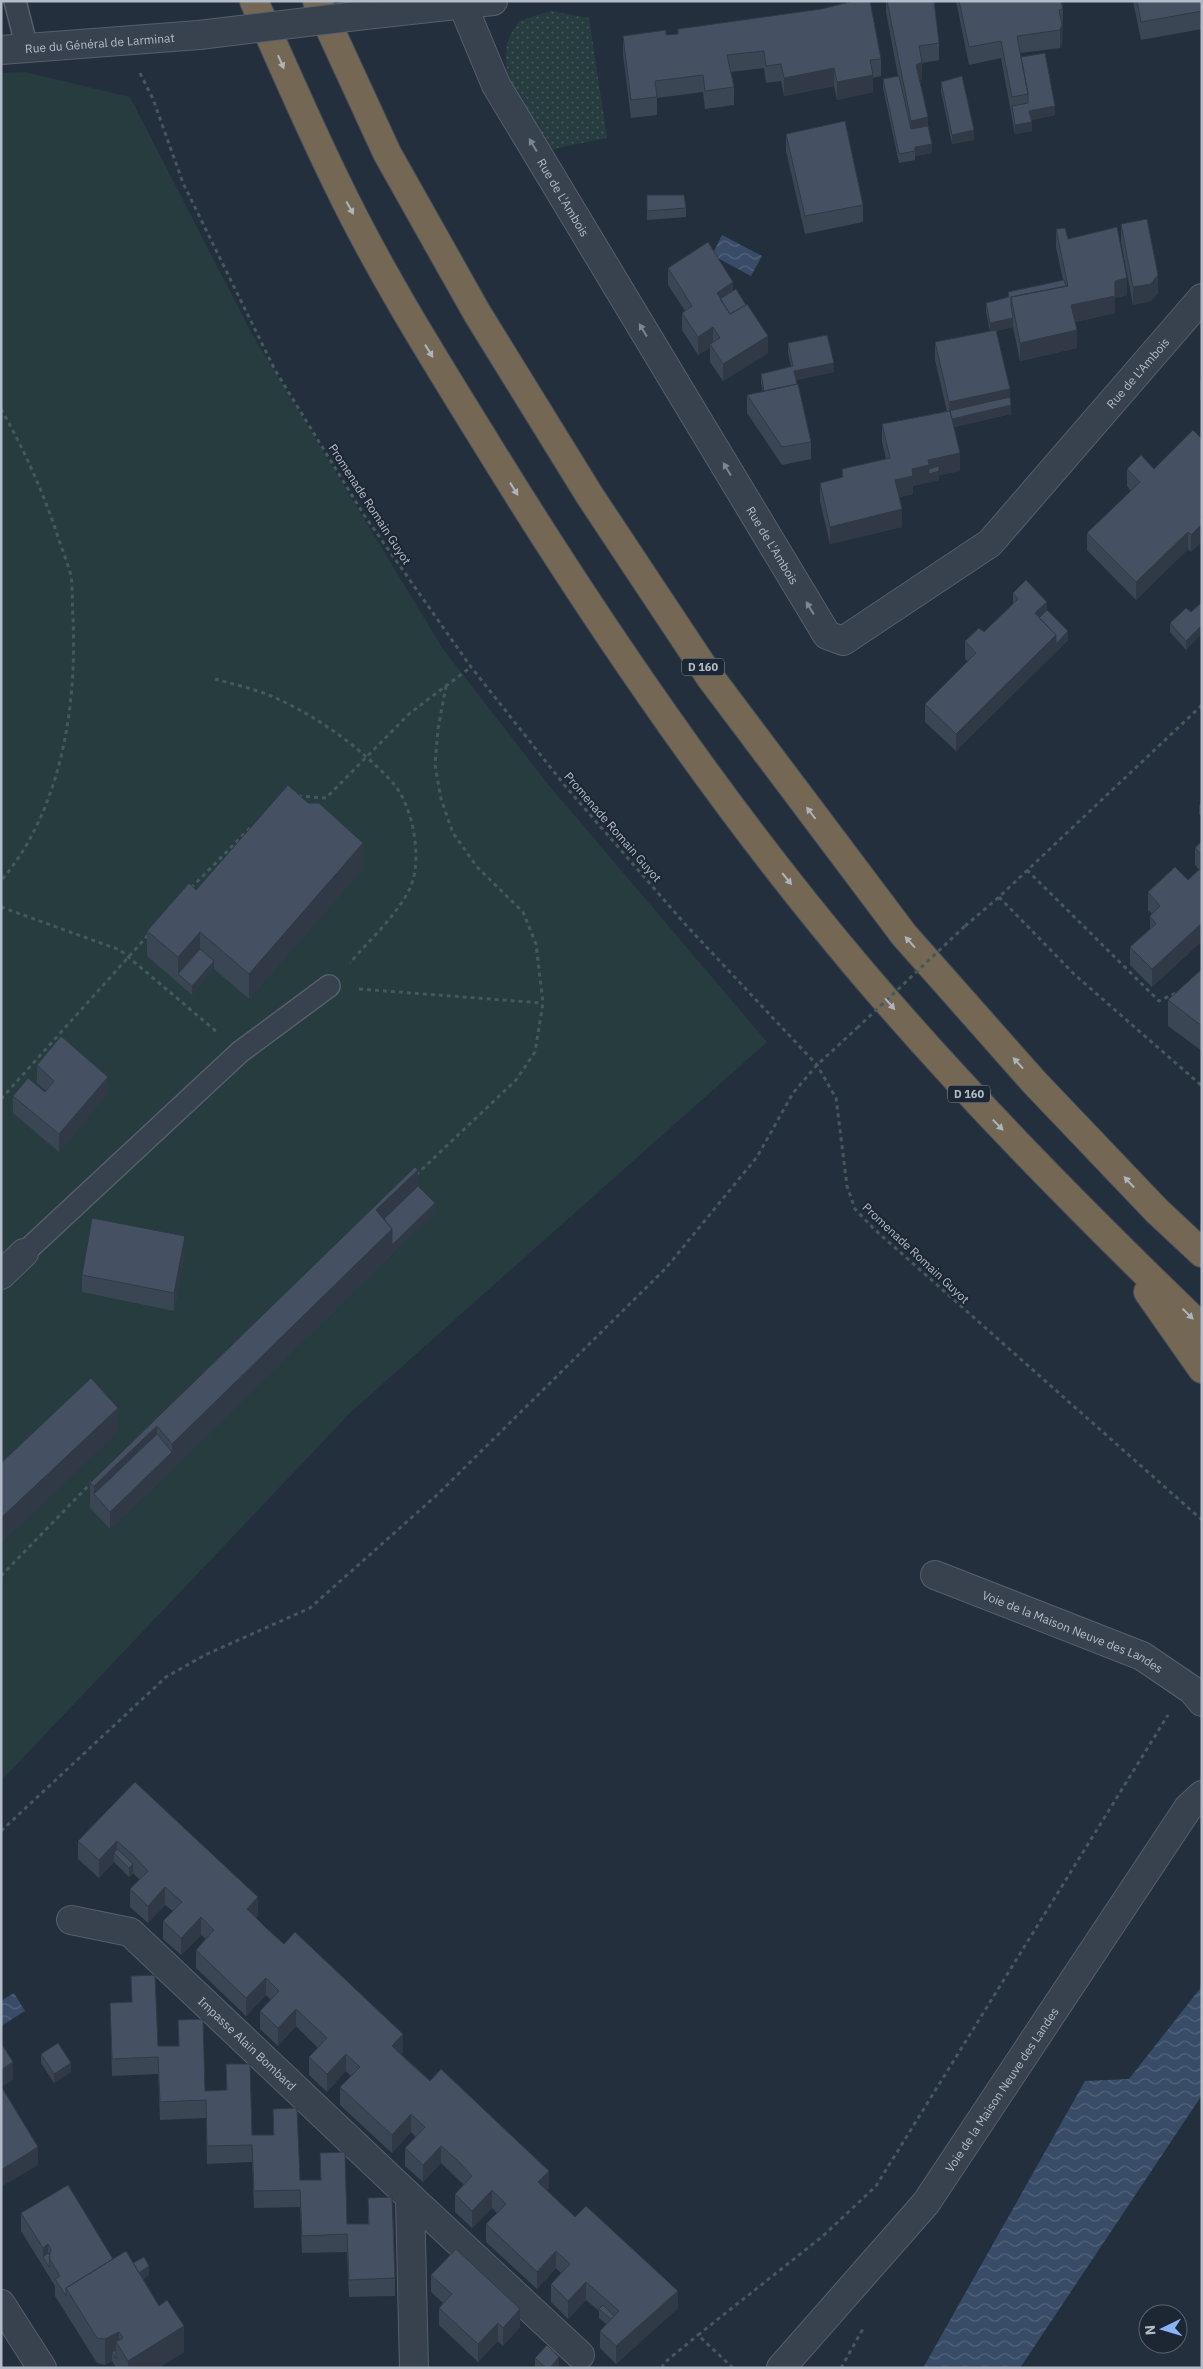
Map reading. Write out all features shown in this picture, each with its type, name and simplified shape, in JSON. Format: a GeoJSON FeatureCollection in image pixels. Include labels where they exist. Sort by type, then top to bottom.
{"type":"FeatureCollection","features":[{"type":"Feature","properties":{"kind":"highway","name":"D 160"},"geometry":{"type":"LineString","coordinates":[[254,1],[337,184],[418,330],[537,526],[629,665],[757,840],[859,969],[982,1108],[1116,1246],[1202,1328]]}},
{"type":"Feature","properties":{"kind":"highway","name":"D 160"},"geometry":{"type":"LineString","coordinates":[[316,1],[387,153],[477,313],[590,496],[710,677],[904,935],[1035,1083],[1157,1212],[1202,1252]]}},
{"type":"Feature","properties":{"kind":"highway","name":"D 160"},"geometry":{"type":"LineString","coordinates":[[1157,1212],[1202,1237]]}},
{"type":"Feature","properties":{"kind":"highway","name":"D 160"},"geometry":{"type":"LineString","coordinates":[[1116,1246],[1202,1369]]}},
{"type":"Feature","properties":{"kind":"street","name":"Rue du Général de Larminat"},"geometry":{"type":"LineString","coordinates":[[14,49],[198,35],[462,3],[493,1]]}},
{"type":"Feature","properties":{"kind":"street","name":"Rue de L'Ambois"},"geometry":{"type":"LineString","coordinates":[[462,3],[496,85],[826,636],[843,641],[990,543],[1202,298]]}},
{"type":"Feature","properties":{"kind":"street"},"geometry":{"type":"LineString","coordinates":[[1,1275],[24,1253]]}},
{"type":"Feature","properties":{"kind":"street","name":"Voie de la Maison Neuve des Landes"},"geometry":{"type":"LineString","coordinates":[[935,1575],[1142,1656],[1197,1696]]}},
{"type":"Feature","properties":{"kind":"street","name":"Voie de la Maison Neuve des Landes"},"geometry":{"type":"LineString","coordinates":[[781,2368],[926,2203],[1188,1808],[1202,1795]]}},
{"type":"Feature","properties":{"kind":"street","name":"Impasse Alain Bombard"},"geometry":{"type":"LineString","coordinates":[[71,1920],[130,1932],[580,2355]]}},
{"type":"Feature","properties":{"kind":"street"},"geometry":{"type":"LineString","coordinates":[[410,2197],[414,2368]]}},
{"type":"Feature","properties":{"kind":"street"},"geometry":{"type":"LineString","coordinates":[[1,2304],[42,2368]]}},
{"type":"Feature","properties":{"kind":"lane"},"geometry":{"type":"LineString","coordinates":[[14,49],[15,1]]}},
{"type":"Feature","properties":{"kind":"lane"},"geometry":{"type":"LineString","coordinates":[[24,1253],[240,1052],[329,986]]}},
{"type":"Feature","properties":{"kind":"path","name":"Promenade Romain Guyot"},"geometry":{"type":"LineString","coordinates":[[124,42],[154,98],[183,183],[275,370],[364,515],[471,667],[566,787],[672,909],[817,1065],[836,1098],[847,1186],[855,1209],[882,1236],[1202,1520]]}},
{"type":"Feature","properties":{"kind":"path"},"geometry":{"type":"LineString","coordinates":[[1,409],[25,451],[52,516],[71,577],[75,660],[64,744],[47,805],[15,865],[1,881]]}},
{"type":"Feature","properties":{"kind":"path"},"geometry":{"type":"LineString","coordinates":[[292,795],[326,798],[410,713],[471,667]]}},
{"type":"Feature","properties":{"kind":"path"},"geometry":{"type":"LineString","coordinates":[[215,678],[279,699],[323,723],[394,783],[410,817],[417,852],[412,883],[395,912],[329,986]]}},
{"type":"Feature","properties":{"kind":"path"},"geometry":{"type":"LineString","coordinates":[[408,1182],[516,1080],[535,1052],[542,1003],[536,944],[523,912],[478,867],[453,833],[441,799],[435,765],[438,729],[446,686]]}},
{"type":"Feature","properties":{"kind":"path"},"geometry":{"type":"LineString","coordinates":[[1,1831],[166,1677],[205,1655],[310,1608],[438,1494],[666,1268],[757,1157],[793,1093],[817,1065],[964,926],[999,897],[1202,705]]}},
{"type":"Feature","properties":{"kind":"path"},"geometry":{"type":"LineString","coordinates":[[187,892],[256,822]]}},
{"type":"Feature","properties":{"kind":"path"},"geometry":{"type":"LineString","coordinates":[[1027,870],[1159,1001],[1184,990]]}},
{"type":"Feature","properties":{"kind":"path"},"geometry":{"type":"LineString","coordinates":[[999,897],[1075,975],[1202,1086]]}},
{"type":"Feature","properties":{"kind":"path"},"geometry":{"type":"LineString","coordinates":[[1,907],[120,950],[130,956],[240,1052]]}},
{"type":"Feature","properties":{"kind":"path"},"geometry":{"type":"LineString","coordinates":[[1,1099],[154,927]]}},
{"type":"Feature","properties":{"kind":"path"},"geometry":{"type":"LineString","coordinates":[[329,986],[542,1003]]}},
{"type":"Feature","properties":{"kind":"path"},"geometry":{"type":"LineString","coordinates":[[1,1576],[94,1479]]}},
{"type":"Feature","properties":{"kind":"path"},"geometry":{"type":"LineString","coordinates":[[662,2368],[664,2363],[698,2335],[823,2236],[876,2186],[1164,1719],[1197,1696]]}},
{"type":"Feature","properties":{"kind":"path"},"geometry":{"type":"LineString","coordinates":[[698,2335],[733,2368]]}},
{"type":"Feature","properties":{"kind":"green space"},"geometry":{"type":"Polygon","coordinates":[[[551,11],[589,18],[607,138],[548,150],[517,100],[508,73],[506,59],[510,36],[519,21],[551,11]]]}},
{"type":"Feature","properties":{"kind":"green space"},"geometry":{"type":"Polygon","coordinates":[[[25,72],[130,97],[252,334],[443,649],[547,783],[767,1042],[351,1412],[1,1781],[1,73],[25,72]]]}},
{"type":"Feature","properties":{"kind":"water"},"geometry":{"type":"Polygon","coordinates":[[[722,235],[762,256],[751,276],[712,255],[722,235]]]}},
{"type":"Feature","properties":{"kind":"water"},"geometry":{"type":"Polygon","coordinates":[[[1202,1986],[1202,2095],[1020,2368],[923,2368],[1085,2081],[1129,2079],[1202,1986]]]}},
{"type":"Feature","properties":{"kind":"water"},"geometry":{"type":"Polygon","coordinates":[[[14,1993],[25,2011],[1,2026],[1,2001],[14,1993]]]}},
{"type":"Feature","properties":{"kind":"building"},"geometry":{"type":"Polygon","coordinates":[[[854,1],[870,1],[881,59],[870,60],[873,75],[837,82],[834,68],[784,78],[781,64],[766,66],[764,51],[727,55],[734,87],[705,91],[703,75],[655,81],[657,97],[631,100],[623,36],[666,30],[666,35],[678,34],[678,29],[821,9],[854,1]]]}},
{"type":"Feature","properties":{"kind":"building"},"geometry":{"type":"Polygon","coordinates":[[[887,1],[934,1],[939,43],[919,46],[922,62],[916,65],[928,117],[911,121],[887,1]]]}},
{"type":"Feature","properties":{"kind":"building"},"geometry":{"type":"Polygon","coordinates":[[[959,1],[1061,1],[1063,9],[1059,10],[1062,25],[1060,30],[1017,36],[1028,94],[1012,97],[1001,41],[969,47],[959,1]]]}},
{"type":"Feature","properties":{"kind":"building"},"geometry":{"type":"Polygon","coordinates":[[[1137,1],[1202,1],[1202,11],[1141,22],[1137,1]]]}},
{"type":"Feature","properties":{"kind":"building"},"geometry":{"type":"Polygon","coordinates":[[[1045,53],[1055,106],[1029,111],[1032,122],[1015,125],[1012,106],[1028,103],[1021,57],[1045,53]]]}},
{"type":"Feature","properties":{"kind":"building"},"geometry":{"type":"Polygon","coordinates":[[[899,76],[911,129],[928,126],[932,144],[915,147],[915,151],[899,154],[883,79],[899,76]]]}},
{"type":"Feature","properties":{"kind":"building"},"geometry":{"type":"Polygon","coordinates":[[[962,76],[974,130],[952,135],[941,82],[962,76]]]}},
{"type":"Feature","properties":{"kind":"building"},"geometry":{"type":"Polygon","coordinates":[[[845,121],[863,205],[805,216],[786,134],[845,121]]]}},
{"type":"Feature","properties":{"kind":"building"},"geometry":{"type":"Polygon","coordinates":[[[647,195],[684,195],[686,208],[647,211],[647,195]]]}},
{"type":"Feature","properties":{"kind":"building"},"geometry":{"type":"Polygon","coordinates":[[[1147,219],[1158,275],[1151,284],[1133,287],[1121,224],[1147,219]]]}},
{"type":"Feature","properties":{"kind":"building"},"geometry":{"type":"Polygon","coordinates":[[[1117,227],[1127,278],[1115,281],[1115,296],[1071,305],[1077,330],[1020,343],[1011,297],[1068,286],[1056,229],[1065,228],[1068,239],[1117,227]]]}},
{"type":"Feature","properties":{"kind":"building"},"geometry":{"type":"Polygon","coordinates":[[[708,242],[733,282],[717,293],[730,314],[747,304],[768,336],[723,364],[710,344],[720,338],[713,327],[698,337],[682,313],[692,306],[668,268],[708,242]]]}},
{"type":"Feature","properties":{"kind":"building"},"geometry":{"type":"Polygon","coordinates":[[[1064,280],[1066,286],[1011,297],[1013,318],[990,323],[986,303],[1009,297],[1008,292],[1064,280]]]}},
{"type":"Feature","properties":{"kind":"building"},"geometry":{"type":"Polygon","coordinates":[[[736,289],[746,305],[730,314],[720,299],[736,289]]]}},
{"type":"Feature","properties":{"kind":"building"},"geometry":{"type":"Polygon","coordinates":[[[996,330],[1010,389],[949,402],[935,342],[996,330]]]}},
{"type":"Feature","properties":{"kind":"building"},"geometry":{"type":"Polygon","coordinates":[[[827,335],[834,363],[794,371],[797,384],[764,391],[761,374],[793,366],[788,343],[827,335]]]}},
{"type":"Feature","properties":{"kind":"building"},"geometry":{"type":"Polygon","coordinates":[[[798,384],[811,442],[782,447],[747,395],[798,384]]]}},
{"type":"Feature","properties":{"kind":"building"},"geometry":{"type":"Polygon","coordinates":[[[1010,397],[1011,405],[952,419],[949,411],[1010,397]]]}},
{"type":"Feature","properties":{"kind":"building"},"geometry":{"type":"Polygon","coordinates":[[[950,411],[960,453],[928,460],[929,465],[912,469],[913,476],[895,480],[902,509],[830,527],[820,483],[843,477],[842,469],[890,458],[882,424],[950,411]]]}},
{"type":"Feature","properties":{"kind":"building"},"geometry":{"type":"Polygon","coordinates":[[[1193,430],[1202,439],[1202,515],[1200,517],[1202,518],[1202,524],[1191,535],[1188,532],[1136,582],[1087,533],[1140,482],[1127,469],[1141,455],[1154,469],[1193,430]]]}},
{"type":"Feature","properties":{"kind":"building"},"geometry":{"type":"Polygon","coordinates":[[[939,466],[939,471],[929,474],[929,469],[939,466]]]}},
{"type":"Feature","properties":{"kind":"building"},"geometry":{"type":"Polygon","coordinates":[[[1026,580],[1047,602],[1035,613],[1056,635],[956,734],[925,704],[976,653],[965,641],[979,628],[984,632],[1018,599],[1013,593],[1026,580]]]}},
{"type":"Feature","properties":{"kind":"building"},"geometry":{"type":"Polygon","coordinates":[[[1202,602],[1202,625],[1186,641],[1170,623],[1186,608],[1191,612],[1202,602]]]}},
{"type":"Feature","properties":{"kind":"building"},"geometry":{"type":"Polygon","coordinates":[[[1047,610],[1068,631],[1056,644],[1056,635],[1039,618],[1047,610]]]}},
{"type":"Feature","properties":{"kind":"building"},"geometry":{"type":"Polygon","coordinates":[[[288,785],[308,803],[319,803],[363,843],[249,974],[200,932],[178,957],[147,931],[189,883],[196,890],[288,785]]]}},
{"type":"Feature","properties":{"kind":"building"},"geometry":{"type":"Polygon","coordinates":[[[1202,841],[1202,855],[1195,848],[1202,841]]]}},
{"type":"Feature","properties":{"kind":"building"},"geometry":{"type":"Polygon","coordinates":[[[1175,867],[1188,880],[1202,867],[1202,923],[1152,969],[1130,947],[1156,924],[1150,916],[1160,906],[1148,892],[1175,867]]]}},
{"type":"Feature","properties":{"kind":"building"},"geometry":{"type":"Polygon","coordinates":[[[200,949],[214,961],[192,986],[178,974],[200,949]]]}},
{"type":"Feature","properties":{"kind":"building"},"geometry":{"type":"Polygon","coordinates":[[[1202,969],[1202,1026],[1168,1000],[1202,969]]]}},
{"type":"Feature","properties":{"kind":"building"},"geometry":{"type":"Polygon","coordinates":[[[61,1036],[108,1077],[59,1134],[13,1096],[28,1078],[45,1092],[54,1081],[37,1065],[61,1036]]]}},
{"type":"Feature","properties":{"kind":"building"},"geometry":{"type":"Polygon","coordinates":[[[415,1167],[418,1170],[376,1210],[392,1229],[172,1444],[157,1426],[94,1486],[90,1483],[415,1167]]]}},
{"type":"Feature","properties":{"kind":"building"},"geometry":{"type":"Polygon","coordinates":[[[418,1186],[435,1203],[392,1245],[392,1229],[384,1219],[418,1186]]]}},
{"type":"Feature","properties":{"kind":"building"},"geometry":{"type":"Polygon","coordinates":[[[92,1218],[185,1236],[174,1293],[82,1275],[92,1218]]]}},
{"type":"Feature","properties":{"kind":"building"},"geometry":{"type":"Polygon","coordinates":[[[91,1378],[118,1408],[1,1518],[1,1463],[91,1378]]]}},
{"type":"Feature","properties":{"kind":"building"},"geometry":{"type":"Polygon","coordinates":[[[157,1434],[172,1452],[110,1512],[94,1494],[157,1434]]]}},
{"type":"Feature","properties":{"kind":"building"},"geometry":{"type":"Polygon","coordinates":[[[135,1782],[258,1897],[247,1909],[265,1927],[284,1944],[295,1932],[403,2034],[392,2046],[411,2064],[430,2081],[441,2069],[549,2171],[538,2182],[575,2217],[586,2206],[678,2291],[616,2346],[600,2331],[619,2311],[586,2282],[568,2301],[551,2284],[570,2264],[556,2251],[537,2272],[486,2224],[506,2204],[492,2190],[472,2211],[455,2194],[472,2176],[457,2160],[441,2146],[423,2165],[405,2148],[425,2127],[411,2114],[392,2135],[340,2087],[360,2067],[346,2054],[327,2074],[309,2057],[327,2038],[296,2009],[278,2028],[260,2011],[279,1991],[266,1978],[246,1998],[196,1950],[214,1930],[201,1917],[181,1938],[163,1921],[182,1902],[165,1887],[148,1906],[130,1889],[148,1871],[133,1855],[117,1841],[99,1860],[78,1841],[135,1782]]]}},
{"type":"Feature","properties":{"kind":"building"},"geometry":{"type":"Polygon","coordinates":[[[117,1849],[133,1864],[129,1868],[114,1853],[117,1849]]]}},
{"type":"Feature","properties":{"kind":"building"},"geometry":{"type":"Polygon","coordinates":[[[155,1975],[158,2046],[179,2046],[178,2020],[203,2019],[205,2091],[227,2090],[226,2064],[250,2064],[252,2135],[274,2135],[273,2109],[297,2108],[300,2180],[321,2180],[320,2153],[345,2152],[347,2224],[369,2224],[368,2198],[392,2197],[395,2278],[349,2280],[347,2234],[302,2236],[300,2190],[254,2191],[252,2145],[207,2146],[206,2100],[160,2102],[158,2057],[112,2059],[110,2003],[132,2002],[131,1976],[155,1975]]]}},
{"type":"Feature","properties":{"kind":"building"},"geometry":{"type":"Polygon","coordinates":[[[1,2043],[13,2062],[1,2070],[1,2043]]]}},
{"type":"Feature","properties":{"kind":"building"},"geometry":{"type":"Polygon","coordinates":[[[58,2043],[71,2063],[54,2074],[41,2054],[58,2043]]]}},
{"type":"Feature","properties":{"kind":"building"},"geometry":{"type":"Polygon","coordinates":[[[1,2086],[38,2147],[1,2170],[1,2086]]]}},
{"type":"Feature","properties":{"kind":"building"},"geometry":{"type":"Polygon","coordinates":[[[68,2185],[113,2259],[66,2288],[66,2296],[55,2279],[60,2276],[49,2258],[51,2250],[48,2244],[43,2248],[21,2213],[68,2185]]]}},
{"type":"Feature","properties":{"kind":"building"},"geometry":{"type":"Polygon","coordinates":[[[456,2249],[520,2309],[503,2328],[498,2323],[478,2344],[439,2308],[452,2294],[431,2275],[456,2249]]]}},
{"type":"Feature","properties":{"kind":"building"},"geometry":{"type":"Polygon","coordinates":[[[126,2251],[159,2306],[167,2300],[184,2326],[128,2361],[116,2342],[123,2338],[119,2332],[105,2339],[97,2338],[66,2288],[126,2251]]]}},
{"type":"Feature","properties":{"kind":"building"},"geometry":{"type":"Polygon","coordinates":[[[48,2253],[50,2256],[49,2267],[43,2257],[48,2253]]]}},
{"type":"Feature","properties":{"kind":"building"},"geometry":{"type":"Polygon","coordinates":[[[144,2257],[149,2266],[139,2273],[133,2263],[144,2257]]]}},
{"type":"Feature","properties":{"kind":"building"},"geometry":{"type":"Polygon","coordinates":[[[603,2305],[614,2316],[611,2319],[599,2309],[603,2305]]]}},
{"type":"Feature","properties":{"kind":"building"},"geometry":{"type":"Polygon","coordinates":[[[547,2345],[559,2357],[550,2368],[546,2368],[535,2358],[547,2345]]]}},
{"type":"Feature","properties":{"kind":"building"},"geometry":{"type":"Polygon","coordinates":[[[116,2350],[116,2359],[112,2352],[116,2350]]]}}]}
